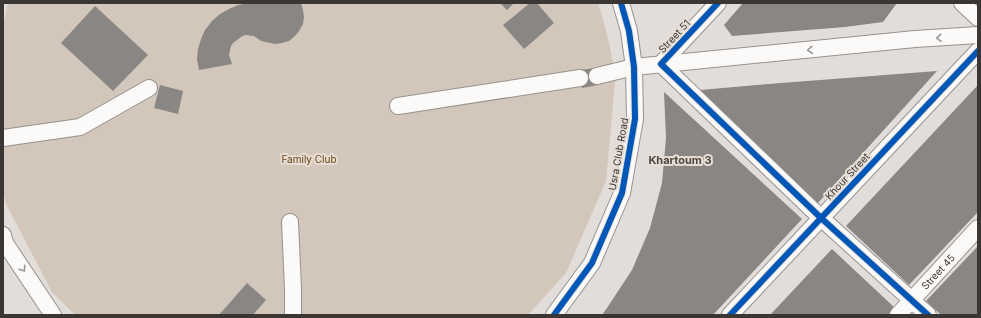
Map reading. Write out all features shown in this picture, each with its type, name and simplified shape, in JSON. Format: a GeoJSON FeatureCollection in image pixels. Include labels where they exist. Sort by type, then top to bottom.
{"type":"FeatureCollection","features":[{"type":"Feature","properties":{"kind":"street","name":"Usra Club Road"},"geometry":{"type":"LineString","coordinates":[[554,315],[592,263],[622,193],[635,119],[634,67],[629,31],[621,3]]}},
{"type":"Feature","properties":{"kind":"street","name":"Street 51"},"geometry":{"type":"LineString","coordinates":[[662,64],[718,3]]}},
{"type":"Feature","properties":{"kind":"street"},"geometry":{"type":"LineString","coordinates":[[962,3],[978,18]]}},
{"type":"Feature","properties":{"kind":"street"},"geometry":{"type":"LineString","coordinates":[[597,76],[634,67],[978,34]]}},
{"type":"Feature","properties":{"kind":"street","name":"Khour Street"},"geometry":{"type":"LineString","coordinates":[[730,315],[978,51]]}},
{"type":"Feature","properties":{"kind":"street"},"geometry":{"type":"LineString","coordinates":[[662,64],[820,218],[928,315]]}},
{"type":"Feature","properties":{"kind":"street"},"geometry":{"type":"LineString","coordinates":[[398,106],[580,78]]}},
{"type":"Feature","properties":{"kind":"street"},"geometry":{"type":"LineString","coordinates":[[3,138],[80,127],[149,88]]}},
{"type":"Feature","properties":{"kind":"street"},"geometry":{"type":"LineString","coordinates":[[290,222],[293,315]]}},
{"type":"Feature","properties":{"kind":"street","name":"Street 45"},"geometry":{"type":"LineString","coordinates":[[898,315],[978,228]]}},
{"type":"Feature","properties":{"kind":"street"},"geometry":{"type":"LineString","coordinates":[[4,241],[53,315]]}},
{"type":"Feature","properties":{"kind":"green space","name":"Family Club"},"geometry":{"type":"Polygon","coordinates":[[[9,3],[598,3],[609,42],[615,81],[606,181],[566,273],[528,315],[75,315],[52,292],[6,204],[3,191],[3,29],[7,6],[9,3]]]}},
{"type":"Feature","properties":{"kind":"building"},"geometry":{"type":"Polygon","coordinates":[[[250,3],[301,3],[304,17],[303,24],[295,36],[289,41],[282,43],[275,44],[261,41],[254,36],[245,35],[231,46],[229,55],[232,64],[199,70],[197,59],[198,49],[205,30],[220,14],[238,5],[250,3]]]}},
{"type":"Feature","properties":{"kind":"building"},"geometry":{"type":"Polygon","coordinates":[[[500,3],[514,3],[507,10],[500,3]]]}},
{"type":"Feature","properties":{"kind":"building"},"geometry":{"type":"Polygon","coordinates":[[[530,3],[537,3],[554,23],[524,49],[503,25],[530,3]]]}},
{"type":"Feature","properties":{"kind":"building"},"geometry":{"type":"Polygon","coordinates":[[[743,3],[897,3],[883,22],[845,27],[732,36],[724,25],[743,3]]]}},
{"type":"Feature","properties":{"kind":"building"},"geometry":{"type":"Polygon","coordinates":[[[95,6],[148,55],[113,91],[61,43],[95,6]]]}},
{"type":"Feature","properties":{"kind":"building"},"geometry":{"type":"Polygon","coordinates":[[[596,68],[598,85],[582,88],[579,70],[596,68]]]}},
{"type":"Feature","properties":{"kind":"building"},"geometry":{"type":"Polygon","coordinates":[[[937,71],[817,204],[700,90],[757,85],[937,71]]]}},
{"type":"Feature","properties":{"kind":"building"},"geometry":{"type":"Polygon","coordinates":[[[160,85],[183,91],[178,114],[154,108],[160,85]]]}},
{"type":"Feature","properties":{"kind":"building"},"geometry":{"type":"Polygon","coordinates":[[[978,85],[978,212],[909,285],[846,226],[978,85]]]}},
{"type":"Feature","properties":{"kind":"building"},"geometry":{"type":"Polygon","coordinates":[[[664,92],[802,219],[713,315],[602,315],[632,270],[650,228],[662,183],[666,138],[664,92]]]}},
{"type":"Feature","properties":{"kind":"building"},"geometry":{"type":"Polygon","coordinates":[[[978,246],[978,315],[941,315],[926,301],[978,246]]]}},
{"type":"Feature","properties":{"kind":"building"},"geometry":{"type":"Polygon","coordinates":[[[832,249],[895,308],[888,315],[770,315],[832,249]]]}},
{"type":"Feature","properties":{"kind":"building"},"geometry":{"type":"Polygon","coordinates":[[[247,283],[266,300],[253,315],[219,315],[247,283]]]}},
{"type":"Feature","properties":{"kind":"cycle path"},"geometry":{"type":"LineString","coordinates":[[554,315],[592,263],[622,193],[635,119],[634,67],[629,31],[621,3]]}},
{"type":"Feature","properties":{"kind":"cycle path"},"geometry":{"type":"LineString","coordinates":[[718,3],[661,64],[821,218],[928,315]]}},
{"type":"Feature","properties":{"kind":"cycle path"},"geometry":{"type":"LineString","coordinates":[[730,315],[978,51]]}},
{"type":"Feature","properties":{"kind":"district","name":"Khartoum 3"},"geometry":{"type":"Point","coordinates":[680,160]}}]}
